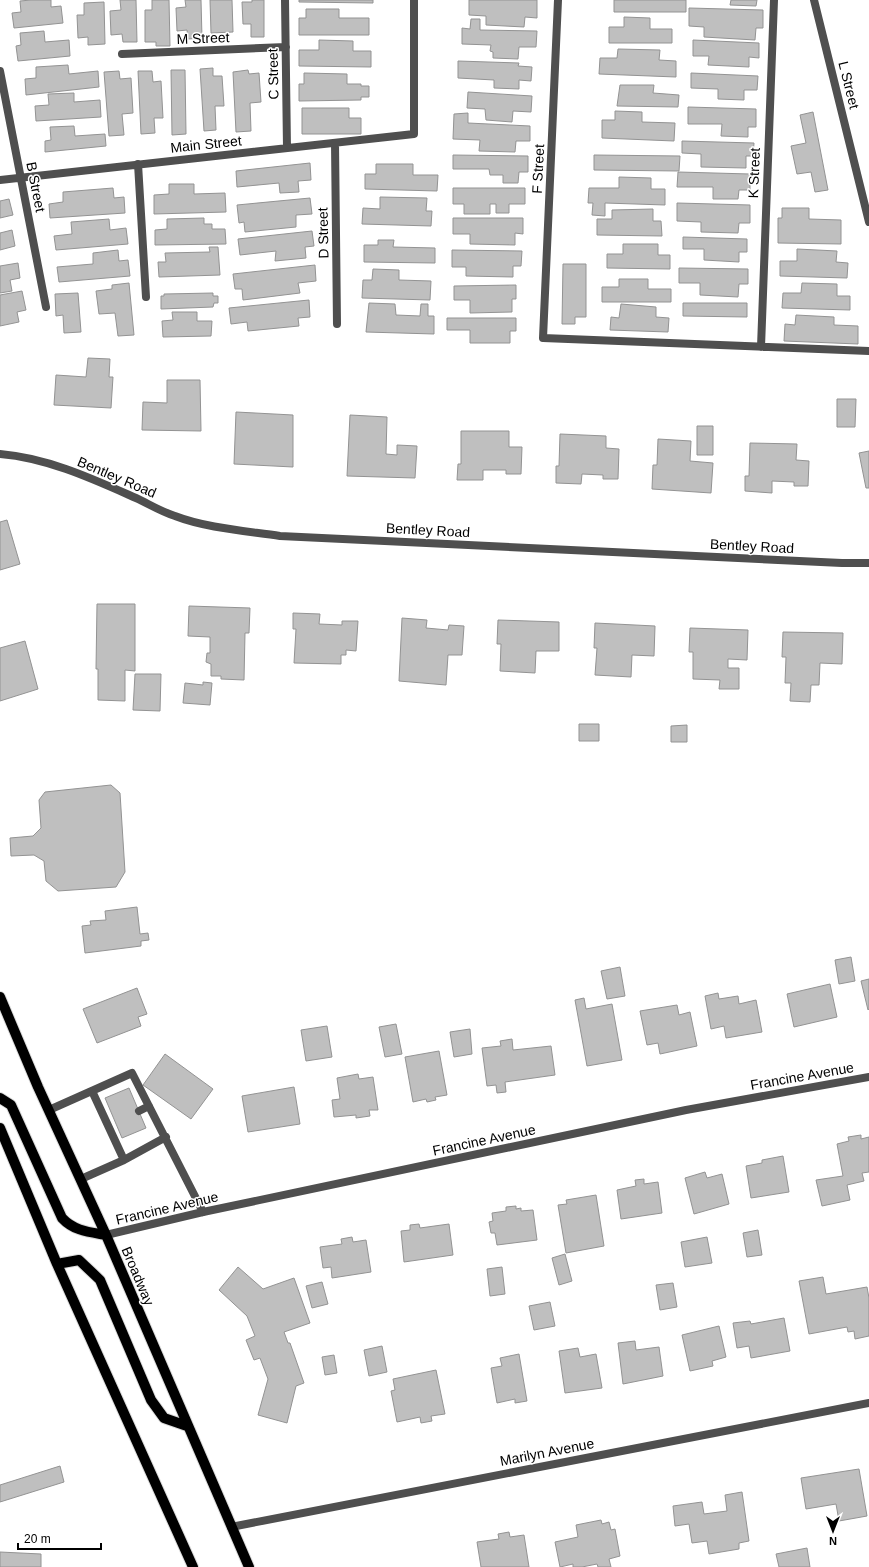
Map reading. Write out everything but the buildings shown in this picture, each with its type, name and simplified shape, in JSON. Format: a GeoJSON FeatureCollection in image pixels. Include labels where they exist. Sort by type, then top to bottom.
{"type":"FeatureCollection","features":[{"type":"Feature","properties":{"kind":"main road","name":"Broadway"},"geometry":{"type":"LineString","coordinates":[[0,997],[49,1110],[106,1235],[249,1567]]}},
{"type":"Feature","properties":{"kind":"main road"},"geometry":{"type":"LineString","coordinates":[[0,1098],[11,1105],[62,1218],[77,1230],[106,1235]]}},
{"type":"Feature","properties":{"kind":"main road"},"geometry":{"type":"LineString","coordinates":[[0,1128],[57,1264],[193,1567]]}},
{"type":"Feature","properties":{"kind":"main road"},"geometry":{"type":"LineString","coordinates":[[57,1264],[79,1260],[100,1280],[151,1400],[164,1418],[187,1426]]}},
{"type":"Feature","properties":{"kind":"street","name":"C Street"},"geometry":{"type":"LineString","coordinates":[[285,0],[287,148]]}},
{"type":"Feature","properties":{"kind":"street","name":"Main Street"},"geometry":{"type":"LineString","coordinates":[[0,180],[414,134],[414,0]]}},
{"type":"Feature","properties":{"kind":"street","name":"F Street"},"geometry":{"type":"LineString","coordinates":[[558,0],[543,338],[761,347]]}},
{"type":"Feature","properties":{"kind":"street","name":"K Street"},"geometry":{"type":"LineString","coordinates":[[761,347],[774,0]]}},
{"type":"Feature","properties":{"kind":"street","name":"L Street"},"geometry":{"type":"LineString","coordinates":[[814,0],[869,222]]}},
{"type":"Feature","properties":{"kind":"street","name":"M Street"},"geometry":{"type":"LineString","coordinates":[[122,54],[286,47]]}},
{"type":"Feature","properties":{"kind":"street","name":"B Street"},"geometry":{"type":"LineString","coordinates":[[0,71],[46,307]]}},
{"type":"Feature","properties":{"kind":"street","name":"D Street"},"geometry":{"type":"LineString","coordinates":[[335,143],[338,324]]}},
{"type":"Feature","properties":{"kind":"street"},"geometry":{"type":"LineString","coordinates":[[138,164],[146,297]]}},
{"type":"Feature","properties":{"kind":"street"},"geometry":{"type":"LineString","coordinates":[[761,347],[869,351]]}},
{"type":"Feature","properties":{"kind":"street","name":"Bentley Road"},"geometry":{"type":"LineString","coordinates":[[0,454],[17,456],[58,466],[111,487],[175,517],[231,529],[280,536],[826,563],[869,563]]}},
{"type":"Feature","properties":{"kind":"street"},"geometry":{"type":"LineString","coordinates":[[49,1110],[132,1073],[203,1212]]}},
{"type":"Feature","properties":{"kind":"street","name":"Francine Avenue"},"geometry":{"type":"LineString","coordinates":[[106,1235],[203,1212],[686,1110],[869,1077]]}},
{"type":"Feature","properties":{"kind":"street"},"geometry":{"type":"LineString","coordinates":[[92,1091],[112,1124],[124,1160]]}},
{"type":"Feature","properties":{"kind":"street"},"geometry":{"type":"LineString","coordinates":[[139,1111],[149,1106]]}},
{"type":"Feature","properties":{"kind":"street"},"geometry":{"type":"LineString","coordinates":[[81,1180],[124,1160],[166,1137]]}},
{"type":"Feature","properties":{"kind":"street","name":"Marilyn Avenue"},"geometry":{"type":"LineString","coordinates":[[231,1527],[869,1403]]}}]}
